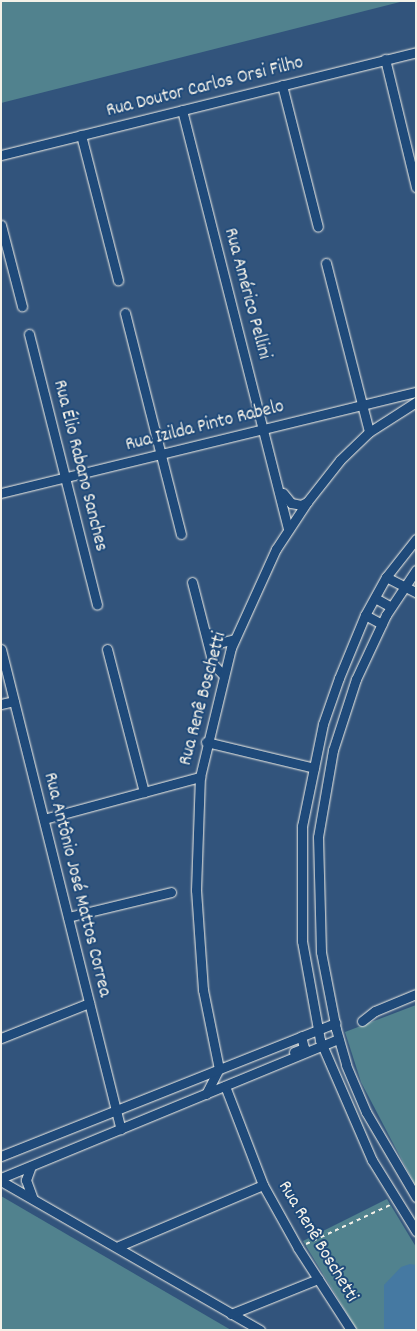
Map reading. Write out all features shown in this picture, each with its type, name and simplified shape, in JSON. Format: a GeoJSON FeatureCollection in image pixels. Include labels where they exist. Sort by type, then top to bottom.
{"type":"FeatureCollection","features":[{"type":"Feature","properties":{"kind":"street","name":"Rua Doutor Carlos Orsi Filho"},"geometry":{"type":"LineString","coordinates":[[1,155],[416,52]]}},
{"type":"Feature","properties":{"kind":"street"},"geometry":{"type":"LineString","coordinates":[[385,59],[416,188]]}},
{"type":"Feature","properties":{"kind":"street"},"geometry":{"type":"LineString","coordinates":[[282,85],[318,227]]}},
{"type":"Feature","properties":{"kind":"street","name":"Rua Américo Pellini"},"geometry":{"type":"LineString","coordinates":[[182,110],[280,486],[288,530]]}},
{"type":"Feature","properties":{"kind":"street"},"geometry":{"type":"LineString","coordinates":[[81,135],[118,280]]}},
{"type":"Feature","properties":{"kind":"street"},"geometry":{"type":"LineString","coordinates":[[1,225],[22,306]]}},
{"type":"Feature","properties":{"kind":"street"},"geometry":{"type":"LineString","coordinates":[[326,263],[369,432]]}},
{"type":"Feature","properties":{"kind":"street"},"geometry":{"type":"LineString","coordinates":[[125,313],[180,534]]}},
{"type":"Feature","properties":{"kind":"street","name":"Rua Élio Rabano Sanches"},"geometry":{"type":"LineString","coordinates":[[29,334],[97,605]]}},
{"type":"Feature","properties":{"kind":"street","name":"Rua Izilda Pinto Rabelo"},"geometry":{"type":"LineString","coordinates":[[1,493],[416,392]]}},
{"type":"Feature","properties":{"kind":"street","name":"Rua Renê Boschetti"},"geometry":{"type":"LineString","coordinates":[[219,1069],[203,990],[196,890],[200,777],[206,742],[224,676],[235,639],[276,549],[307,502],[340,460],[369,432],[416,402]]}},
{"type":"Feature","properties":{"kind":"street","name":"Rua Américo Pellini"},"geometry":{"type":"LineString","coordinates":[[280,486],[292,503],[300,505],[307,502]]}},
{"type":"Feature","properties":{"kind":"street"},"geometry":{"type":"LineString","coordinates":[[416,539],[386,577],[365,616],[323,724],[302,826],[302,941],[318,1029],[332,1071],[372,1160],[416,1232]]}},
{"type":"Feature","properties":{"kind":"street"},"geometry":{"type":"LineString","coordinates":[[416,570],[391,607],[356,679],[333,750],[318,837],[321,952],[335,1023],[346,1065],[366,1112],[416,1197]]}},
{"type":"Feature","properties":{"kind":"street"},"geometry":{"type":"LineString","coordinates":[[386,577],[416,592]]}},
{"type":"Feature","properties":{"kind":"street"},"geometry":{"type":"LineString","coordinates":[[192,582],[213,664],[224,676]]}},
{"type":"Feature","properties":{"kind":"street"},"geometry":{"type":"LineString","coordinates":[[374,598],[391,607]]}},
{"type":"Feature","properties":{"kind":"street"},"geometry":{"type":"LineString","coordinates":[[365,616],[382,624]]}},
{"type":"Feature","properties":{"kind":"street"},"geometry":{"type":"LineString","coordinates":[[204,629],[210,638],[219,643],[235,639]]}},
{"type":"Feature","properties":{"kind":"street","name":"Rua Antônio José Mattos Correa"},"geometry":{"type":"LineString","coordinates":[[1,648],[121,1129]]}},
{"type":"Feature","properties":{"kind":"street"},"geometry":{"type":"LineString","coordinates":[[107,649],[144,792]]}},
{"type":"Feature","properties":{"kind":"street"},"geometry":{"type":"LineString","coordinates":[[1,704],[14,701]]}},
{"type":"Feature","properties":{"kind":"street"},"geometry":{"type":"LineString","coordinates":[[206,742],[314,768]]}},
{"type":"Feature","properties":{"kind":"street"},"geometry":{"type":"LineString","coordinates":[[44,819],[200,777]]}},
{"type":"Feature","properties":{"kind":"street"},"geometry":{"type":"LineString","coordinates":[[68,917],[172,892]]}},
{"type":"Feature","properties":{"kind":"street"},"geometry":{"type":"LineString","coordinates":[[362,1021],[375,1011],[416,994]]}},
{"type":"Feature","properties":{"kind":"street"},"geometry":{"type":"LineString","coordinates":[[314,1004],[330,1000]]}},
{"type":"Feature","properties":{"kind":"street"},"geometry":{"type":"LineString","coordinates":[[1,1038],[89,1003]]}},
{"type":"Feature","properties":{"kind":"street"},"geometry":{"type":"LineString","coordinates":[[1,1156],[335,1023]]}},
{"type":"Feature","properties":{"kind":"street"},"geometry":{"type":"LineString","coordinates":[[241,1080],[255,1068],[304,1048],[301,1036]]}},
{"type":"Feature","properties":{"kind":"street"},"geometry":{"type":"LineString","coordinates":[[1,1180],[339,1039]]}},
{"type":"Feature","properties":{"kind":"street"},"geometry":{"type":"LineString","coordinates":[[332,1071],[346,1065]]}},
{"type":"Feature","properties":{"kind":"street"},"geometry":{"type":"LineString","coordinates":[[206,1094],[219,1069]]}},
{"type":"Feature","properties":{"kind":"street","name":"Rua Renê Boschetti"},"geometry":{"type":"LineString","coordinates":[[225,1086],[263,1185],[298,1248],[352,1330]]}},
{"type":"Feature","properties":{"kind":"street"},"geometry":{"type":"LineString","coordinates":[[31,1166],[26,1180],[33,1199]]}},
{"type":"Feature","properties":{"kind":"street"},"geometry":{"type":"LineString","coordinates":[[1,1180],[119,1246],[260,1330]]}},
{"type":"Feature","properties":{"kind":"street"},"geometry":{"type":"LineString","coordinates":[[119,1246],[263,1185]]}},
{"type":"Feature","properties":{"kind":"street"},"geometry":{"type":"LineString","coordinates":[[135,1256],[135,1250],[147,1234]]}},
{"type":"Feature","properties":{"kind":"street"},"geometry":{"type":"LineString","coordinates":[[231,1314],[318,1279]]}},
{"type":"Feature","properties":{"kind":"street"},"geometry":{"type":"LineString","coordinates":[[247,1323],[246,1316],[253,1305]]}},
{"type":"Feature","properties":{"kind":"path"},"geometry":{"type":"LineString","coordinates":[[298,1248],[397,1202]]}},
{"type":"Feature","properties":{"kind":"green space"},"geometry":{"type":"Polygon","coordinates":[[[404,1],[1,103],[1,2],[404,1]]]}},
{"type":"Feature","properties":{"kind":"green space"},"geometry":{"type":"Polygon","coordinates":[[[416,1005],[416,1187],[361,1082],[345,1032],[416,1005]]]}},
{"type":"Feature","properties":{"kind":"green space"},"geometry":{"type":"Polygon","coordinates":[[[1,1196],[231,1330],[1,1330],[1,1196]]]}},
{"type":"Feature","properties":{"kind":"green space"},"geometry":{"type":"Polygon","coordinates":[[[387,1199],[416,1247],[416,1330],[357,1330],[303,1241],[387,1199]]]}},
{"type":"Feature","properties":{"kind":"water"},"geometry":{"type":"Polygon","coordinates":[[[410,1264],[416,1265],[416,1330],[384,1330],[384,1285],[401,1267],[410,1264]]]}}]}
